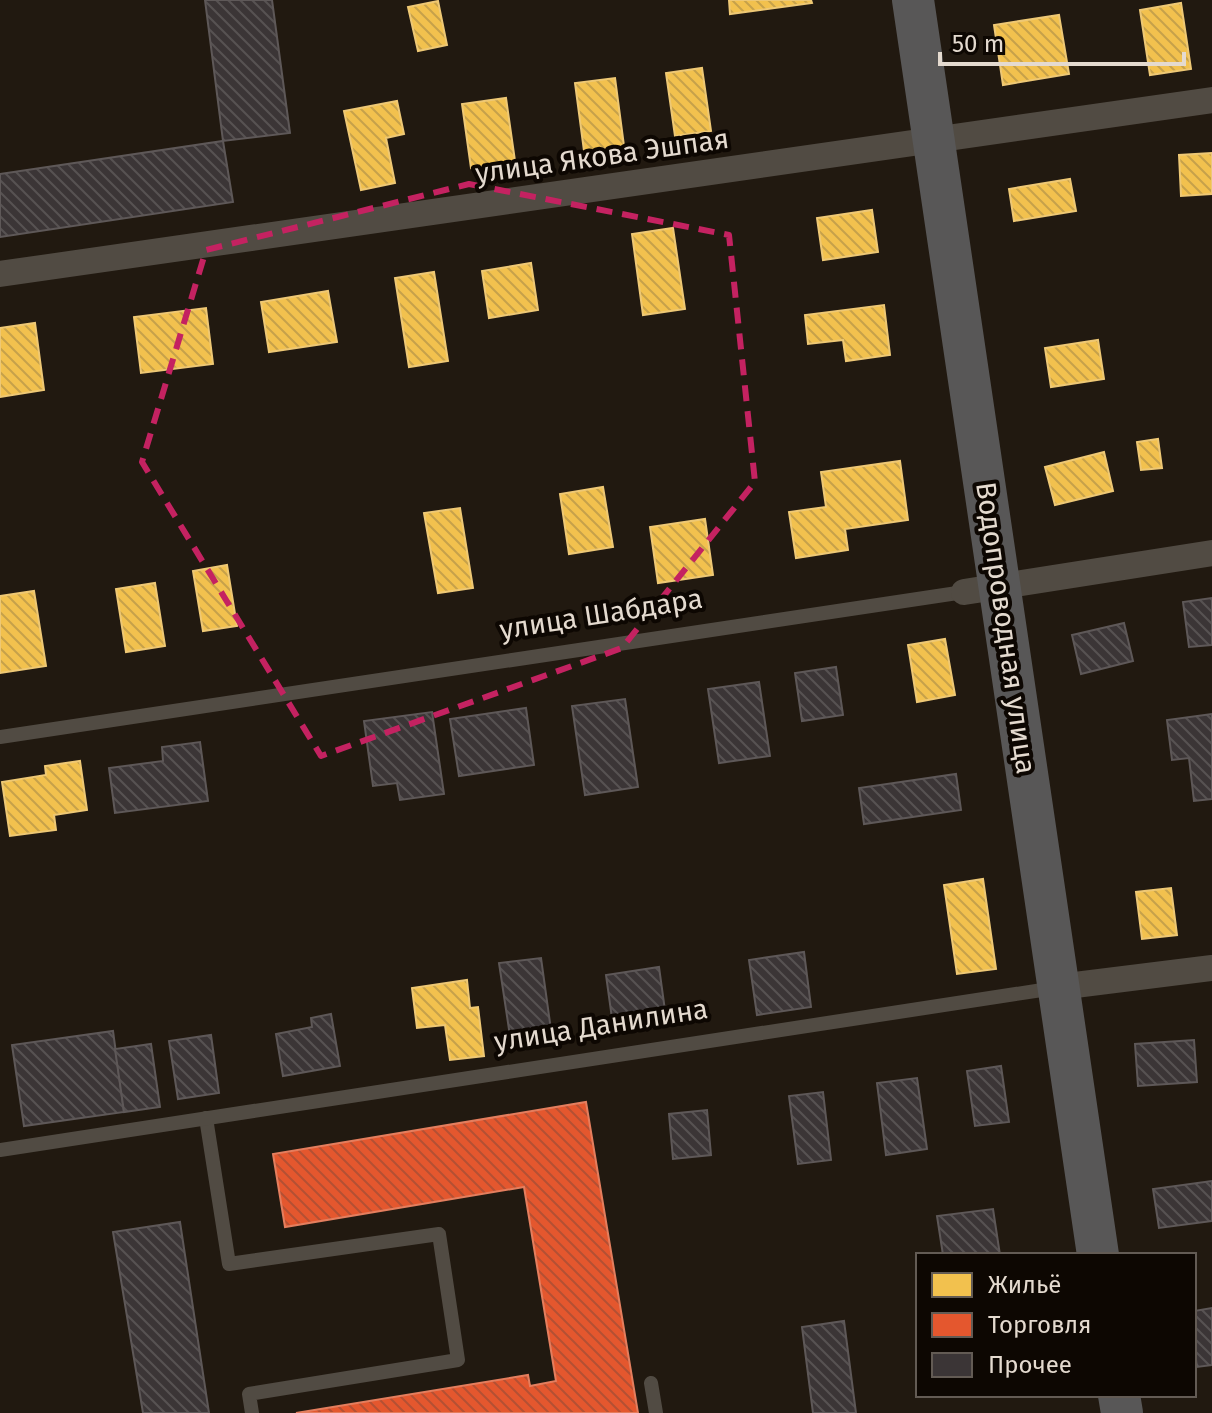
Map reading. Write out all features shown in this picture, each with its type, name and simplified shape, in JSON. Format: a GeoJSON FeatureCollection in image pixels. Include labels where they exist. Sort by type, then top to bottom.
{"type":"FeatureCollection","features":[{"type":"Feature","properties":{"kind":"main road","name":"Водопроводная улица"},"geometry":{"type":"LineString","coordinates":[[913,0],[934,141],[982,589],[1059,987],[1098,1253]]}},
{"type":"Feature","properties":{"kind":"street","name":"улица Якова Эшпая"},"geometry":{"type":"LineString","coordinates":[[0,274],[1212,100]]}},
{"type":"Feature","properties":{"kind":"street","name":"улица Шабдара"},"geometry":{"type":"LineString","coordinates":[[982,589],[1212,553]]}},
{"type":"Feature","properties":{"kind":"street","name":"улица Данилина"},"geometry":{"type":"LineString","coordinates":[[1059,987],[1212,968]]}},
{"type":"Feature","properties":{"kind":"lane","name":"улица Шабдара"},"geometry":{"type":"LineString","coordinates":[[0,737],[982,589]]}},
{"type":"Feature","properties":{"kind":"lane","name":"улица Данилина"},"geometry":{"type":"LineString","coordinates":[[0,1150],[1059,987]]}},
{"type":"Feature","properties":{"kind":"lane"},"geometry":{"type":"LineString","coordinates":[[206,1118],[229,1264],[439,1234],[458,1360],[249,1394],[252,1413]]}},
{"type":"Feature","properties":{"kind":"lane"},"geometry":{"type":"LineString","coordinates":[[651,1383],[656,1413]]}},
{"type":"Feature","properties":{"kind":"highlighted area"},"geometry":{"type":"Polygon","coordinates":[[[469,184],[729,235],[755,482],[622,648],[321,756],[142,462],[206,250],[469,184]]]}},
{"type":"Feature","properties":{"kind":"building: Жильё"},"geometry":{"type":"Polygon","coordinates":[[[729,0],[811,0],[812,3],[730,14],[729,0]]]}},
{"type":"Feature","properties":{"kind":"building: Жильё"},"geometry":{"type":"Polygon","coordinates":[[[438,1],[447,45],[418,51],[408,7],[438,1]]]}},
{"type":"Feature","properties":{"kind":"building: Жильё"},"geometry":{"type":"Polygon","coordinates":[[[1181,3],[1191,69],[1150,75],[1140,10],[1181,3]]]}},
{"type":"Feature","properties":{"kind":"building: Жильё"},"geometry":{"type":"Polygon","coordinates":[[[1059,15],[1069,74],[1003,85],[994,25],[1059,15]]]}},
{"type":"Feature","properties":{"kind":"building: Жильё"},"geometry":{"type":"Polygon","coordinates":[[[702,68],[711,131],[675,136],[666,73],[702,68]]]}},
{"type":"Feature","properties":{"kind":"building: Жильё"},"geometry":{"type":"Polygon","coordinates":[[[615,78],[624,146],[584,151],[575,83],[615,78]]]}},
{"type":"Feature","properties":{"kind":"building: Жильё"},"geometry":{"type":"Polygon","coordinates":[[[506,98],[515,161],[471,168],[462,104],[506,98]]]}},
{"type":"Feature","properties":{"kind":"building: Жильё"},"geometry":{"type":"Polygon","coordinates":[[[397,101],[404,134],[386,138],[395,183],[361,190],[344,111],[397,101]]]}},
{"type":"Feature","properties":{"kind":"building: Жильё"},"geometry":{"type":"Polygon","coordinates":[[[1212,153],[1212,194],[1181,196],[1179,155],[1212,153]]]}},
{"type":"Feature","properties":{"kind":"building: Жильё"},"geometry":{"type":"Polygon","coordinates":[[[1070,179],[1076,211],[1014,221],[1009,189],[1070,179]]]}},
{"type":"Feature","properties":{"kind":"building: Жильё"},"geometry":{"type":"Polygon","coordinates":[[[872,210],[878,252],[823,260],[817,218],[872,210]]]}},
{"type":"Feature","properties":{"kind":"building: Жильё"},"geometry":{"type":"Polygon","coordinates":[[[673,228],[685,309],[643,315],[632,234],[673,228]]]}},
{"type":"Feature","properties":{"kind":"building: Жильё"},"geometry":{"type":"Polygon","coordinates":[[[531,263],[538,310],[489,318],[482,271],[531,263]]]}},
{"type":"Feature","properties":{"kind":"building: Жильё"},"geometry":{"type":"Polygon","coordinates":[[[434,272],[448,361],[409,367],[395,278],[434,272]]]}},
{"type":"Feature","properties":{"kind":"building: Жильё"},"geometry":{"type":"Polygon","coordinates":[[[328,291],[337,342],[269,352],[261,302],[328,291]]]}},
{"type":"Feature","properties":{"kind":"building: Жильё"},"geometry":{"type":"Polygon","coordinates":[[[884,305],[890,355],[846,361],[843,340],[808,344],[805,315],[884,305]]]}},
{"type":"Feature","properties":{"kind":"building: Жильё"},"geometry":{"type":"Polygon","coordinates":[[[206,308],[213,364],[141,373],[134,317],[206,308]]]}},
{"type":"Feature","properties":{"kind":"building: Жильё"},"geometry":{"type":"Polygon","coordinates":[[[35,323],[44,390],[0,397],[0,328],[35,323]]]}},
{"type":"Feature","properties":{"kind":"building: Жильё"},"geometry":{"type":"Polygon","coordinates":[[[1098,340],[1104,379],[1051,387],[1045,348],[1098,340]]]}},
{"type":"Feature","properties":{"kind":"building: Жильё"},"geometry":{"type":"Polygon","coordinates":[[[1158,439],[1162,468],[1141,470],[1137,442],[1158,439]]]}},
{"type":"Feature","properties":{"kind":"building: Жильё"},"geometry":{"type":"Polygon","coordinates":[[[1104,452],[1113,491],[1055,505],[1045,467],[1104,452]]]}},
{"type":"Feature","properties":{"kind":"building: Жильё"},"geometry":{"type":"Polygon","coordinates":[[[900,461],[908,520],[845,529],[848,550],[796,558],[789,512],[826,507],[821,472],[900,461]]]}},
{"type":"Feature","properties":{"kind":"building: Жильё"},"geometry":{"type":"Polygon","coordinates":[[[603,487],[613,547],[569,554],[560,494],[603,487]]]}},
{"type":"Feature","properties":{"kind":"building: Жильё"},"geometry":{"type":"Polygon","coordinates":[[[460,508],[473,588],[438,593],[424,513],[460,508]]]}},
{"type":"Feature","properties":{"kind":"building: Жильё"},"geometry":{"type":"Polygon","coordinates":[[[705,519],[713,575],[658,583],[650,527],[705,519]]]}},
{"type":"Feature","properties":{"kind":"building: Жильё"},"geometry":{"type":"Polygon","coordinates":[[[227,565],[237,626],[203,631],[193,571],[227,565]]]}},
{"type":"Feature","properties":{"kind":"building: Жильё"},"geometry":{"type":"Polygon","coordinates":[[[155,583],[165,646],[126,652],[116,589],[155,583]]]}},
{"type":"Feature","properties":{"kind":"building: Жильё"},"geometry":{"type":"Polygon","coordinates":[[[34,591],[46,666],[0,673],[0,596],[34,591]]]}},
{"type":"Feature","properties":{"kind":"building: Жильё"},"geometry":{"type":"Polygon","coordinates":[[[945,639],[955,695],[917,702],[908,645],[945,639]]]}},
{"type":"Feature","properties":{"kind":"building: Жильё"},"geometry":{"type":"Polygon","coordinates":[[[80,761],[87,810],[54,815],[56,830],[10,836],[2,782],[46,775],[45,766],[80,761]]]}},
{"type":"Feature","properties":{"kind":"building: Жильё"},"geometry":{"type":"Polygon","coordinates":[[[983,879],[996,969],[957,974],[944,885],[983,879]]]}},
{"type":"Feature","properties":{"kind":"building: Жильё"},"geometry":{"type":"Polygon","coordinates":[[[1171,888],[1177,935],[1142,939],[1136,892],[1171,888]]]}},
{"type":"Feature","properties":{"kind":"building: Жильё"},"geometry":{"type":"Polygon","coordinates":[[[467,980],[470,1008],[478,1007],[484,1056],[450,1060],[445,1025],[417,1028],[412,988],[467,980]]]}},
{"type":"Feature","properties":{"kind":"building: Торговля"},"geometry":{"type":"Polygon","coordinates":[[[586,1102],[638,1413],[296,1413],[528,1375],[530,1386],[556,1381],[524,1187],[285,1227],[273,1154],[586,1102]]]}},
{"type":"Feature","properties":{"kind":"building: Прочее"},"geometry":{"type":"Polygon","coordinates":[[[205,0],[272,0],[290,133],[223,141],[205,0]]]}},
{"type":"Feature","properties":{"kind":"building: Прочее"},"geometry":{"type":"Polygon","coordinates":[[[223,141],[233,202],[0,237],[0,174],[223,141]]]}},
{"type":"Feature","properties":{"kind":"building: Прочее"},"geometry":{"type":"Polygon","coordinates":[[[1212,598],[1212,645],[1189,647],[1183,602],[1212,598]]]}},
{"type":"Feature","properties":{"kind":"building: Прочее"},"geometry":{"type":"Polygon","coordinates":[[[1124,623],[1133,661],[1081,674],[1072,635],[1124,623]]]}},
{"type":"Feature","properties":{"kind":"building: Прочее"},"geometry":{"type":"Polygon","coordinates":[[[836,667],[843,715],[802,721],[795,673],[836,667]]]}},
{"type":"Feature","properties":{"kind":"building: Прочее"},"geometry":{"type":"Polygon","coordinates":[[[759,682],[770,756],[719,763],[708,689],[759,682]]]}},
{"type":"Feature","properties":{"kind":"building: Прочее"},"geometry":{"type":"Polygon","coordinates":[[[625,699],[638,787],[585,795],[572,706],[625,699]]]}},
{"type":"Feature","properties":{"kind":"building: Прочее"},"geometry":{"type":"Polygon","coordinates":[[[526,708],[534,765],[459,776],[450,719],[526,708]]]}},
{"type":"Feature","properties":{"kind":"building: Прочее"},"geometry":{"type":"Polygon","coordinates":[[[432,712],[444,794],[400,800],[397,783],[373,786],[364,721],[432,712]]]}},
{"type":"Feature","properties":{"kind":"building: Прочее"},"geometry":{"type":"Polygon","coordinates":[[[1212,714],[1212,799],[1194,801],[1189,758],[1172,760],[1167,720],[1212,714]]]}},
{"type":"Feature","properties":{"kind":"building: Прочее"},"geometry":{"type":"Polygon","coordinates":[[[200,742],[208,801],[115,813],[109,768],[163,761],[162,747],[200,742]]]}},
{"type":"Feature","properties":{"kind":"building: Прочее"},"geometry":{"type":"Polygon","coordinates":[[[956,774],[961,810],[864,824],[859,788],[956,774]]]}},
{"type":"Feature","properties":{"kind":"building: Прочее"},"geometry":{"type":"Polygon","coordinates":[[[804,952],[811,1007],[757,1015],[749,960],[804,952]]]}},
{"type":"Feature","properties":{"kind":"building: Прочее"},"geometry":{"type":"Polygon","coordinates":[[[541,958],[551,1030],[510,1036],[499,963],[541,958]]]}},
{"type":"Feature","properties":{"kind":"building: Прочее"},"geometry":{"type":"Polygon","coordinates":[[[659,967],[667,1025],[614,1033],[606,975],[659,967]]]}},
{"type":"Feature","properties":{"kind":"building: Прочее"},"geometry":{"type":"Polygon","coordinates":[[[331,1014],[340,1066],[283,1076],[276,1034],[312,1027],[311,1018],[331,1014]]]}},
{"type":"Feature","properties":{"kind":"building: Прочее"},"geometry":{"type":"Polygon","coordinates":[[[113,1031],[124,1112],[24,1126],[12,1045],[113,1031]]]}},
{"type":"Feature","properties":{"kind":"building: Прочее"},"geometry":{"type":"Polygon","coordinates":[[[211,1035],[219,1093],[178,1099],[169,1041],[211,1035]]]}},
{"type":"Feature","properties":{"kind":"building: Прочее"},"geometry":{"type":"Polygon","coordinates":[[[1194,1040],[1197,1082],[1138,1086],[1135,1044],[1194,1040]]]}},
{"type":"Feature","properties":{"kind":"building: Прочее"},"geometry":{"type":"Polygon","coordinates":[[[151,1044],[160,1107],[124,1112],[115,1049],[151,1044]]]}},
{"type":"Feature","properties":{"kind":"building: Прочее"},"geometry":{"type":"Polygon","coordinates":[[[1001,1066],[1009,1122],[975,1126],[967,1071],[1001,1066]]]}},
{"type":"Feature","properties":{"kind":"building: Прочее"},"geometry":{"type":"Polygon","coordinates":[[[917,1078],[927,1149],[886,1155],[877,1083],[917,1078]]]}},
{"type":"Feature","properties":{"kind":"building: Прочее"},"geometry":{"type":"Polygon","coordinates":[[[823,1092],[831,1160],[798,1164],[789,1096],[823,1092]]]}},
{"type":"Feature","properties":{"kind":"building: Прочее"},"geometry":{"type":"Polygon","coordinates":[[[707,1110],[711,1155],[673,1159],[669,1114],[707,1110]]]}},
{"type":"Feature","properties":{"kind":"building: Прочее"},"geometry":{"type":"Polygon","coordinates":[[[1212,1181],[1212,1221],[1159,1228],[1153,1189],[1212,1181]]]}},
{"type":"Feature","properties":{"kind":"building: Прочее"},"geometry":{"type":"Polygon","coordinates":[[[993,1209],[1000,1253],[943,1253],[937,1216],[993,1209]]]}},
{"type":"Feature","properties":{"kind":"building: Прочее"},"geometry":{"type":"Polygon","coordinates":[[[180,1222],[209,1413],[143,1413],[113,1232],[180,1222]]]}},
{"type":"Feature","properties":{"kind":"building: Прочее"},"geometry":{"type":"Polygon","coordinates":[[[1212,1308],[1212,1365],[1197,1367],[1196,1311],[1212,1308]]]}},
{"type":"Feature","properties":{"kind":"building: Прочее"},"geometry":{"type":"Polygon","coordinates":[[[844,1321],[856,1413],[813,1413],[802,1327],[844,1321]]]}}]}
